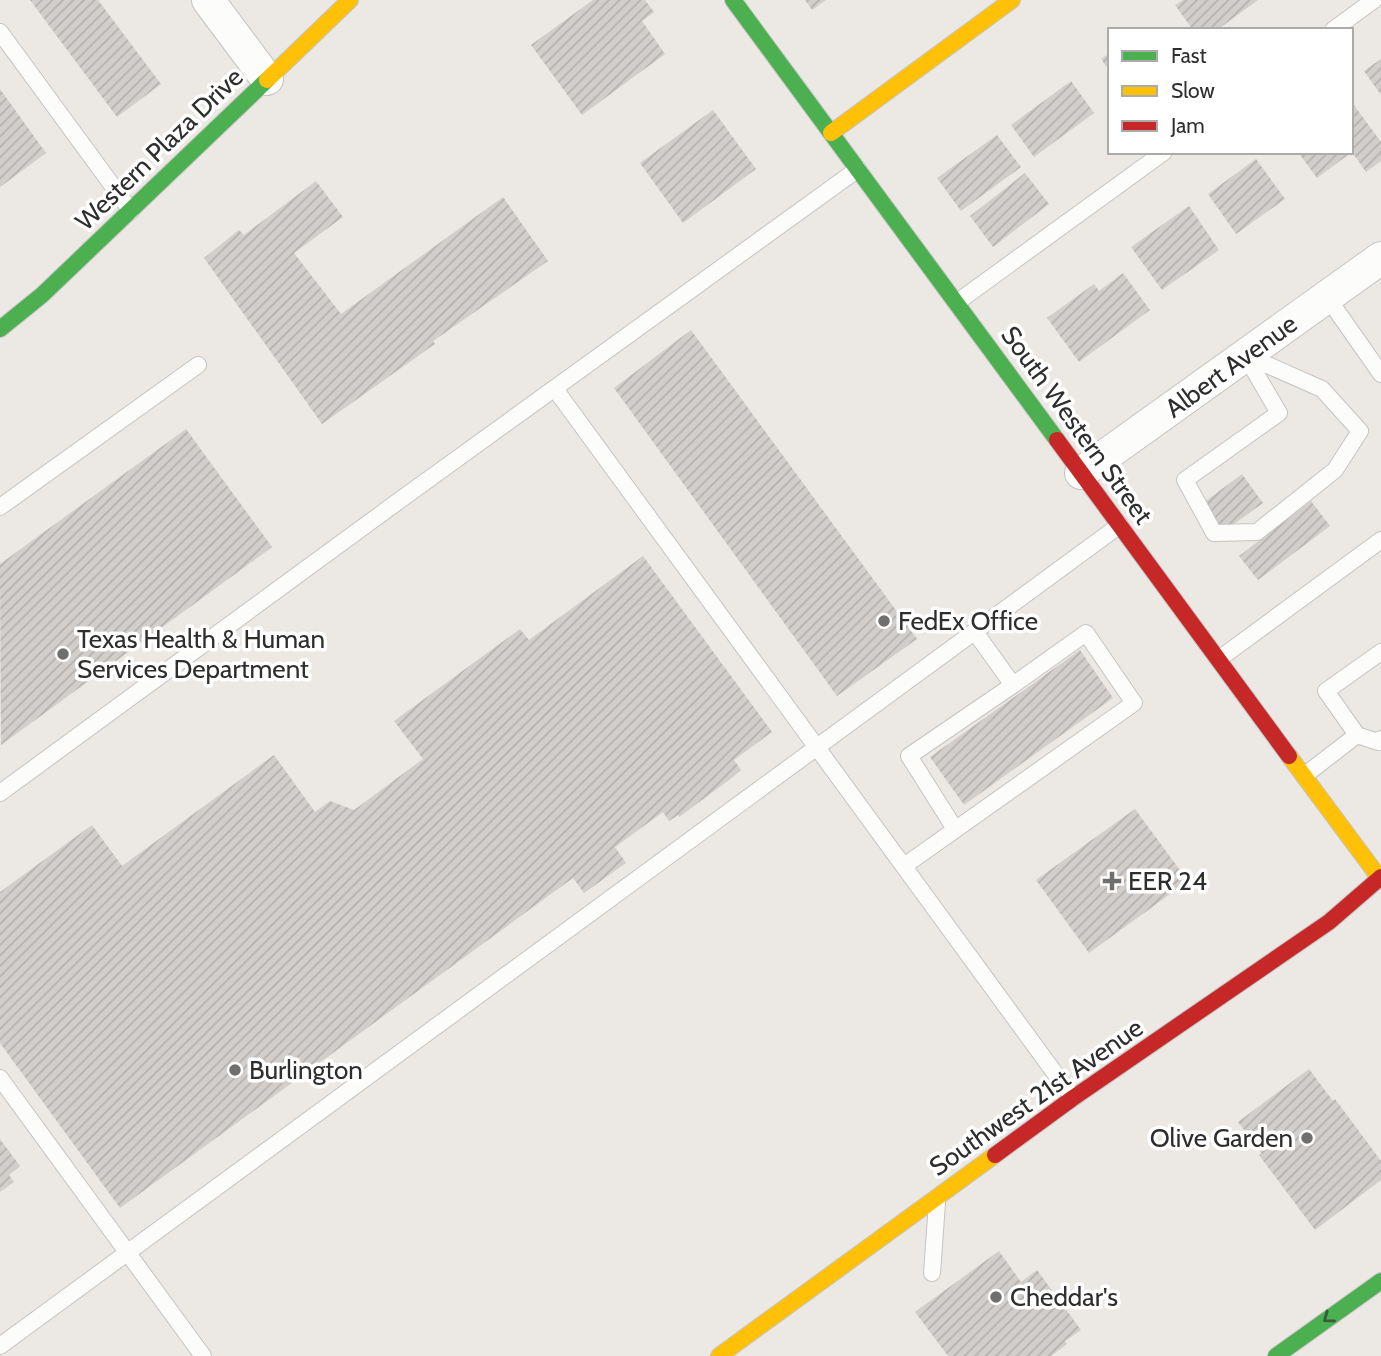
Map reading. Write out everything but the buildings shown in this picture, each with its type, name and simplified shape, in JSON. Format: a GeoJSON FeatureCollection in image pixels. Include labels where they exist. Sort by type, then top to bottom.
{"type":"FeatureCollection","features":[{"type":"Feature","properties":{"kind":"street"},"geometry":{"type":"LineString","coordinates":[[208,0],[267,79]]}},
{"type":"Feature","properties":{"kind":"street","name":"Western Plaza Drive"},"geometry":{"type":"LineString","coordinates":[[0,329],[42,295],[350,0]]}},
{"type":"Feature","properties":{"kind":"street","name":"South Western Street"},"geometry":{"type":"LineString","coordinates":[[733,0],[1381,878]]}},
{"type":"Feature","properties":{"kind":"street"},"geometry":{"type":"LineString","coordinates":[[831,133],[1012,0]]}},
{"type":"Feature","properties":{"kind":"street","name":"Albert Avenue"},"geometry":{"type":"LineString","coordinates":[[1081,473],[1381,258]]}},
{"type":"Feature","properties":{"kind":"street","name":"Southwest 21st Avenue"},"geometry":{"type":"LineString","coordinates":[[719,1356],[1073,1098],[1329,922],[1381,878]]}},
{"type":"Feature","properties":{"kind":"street"},"geometry":{"type":"LineString","coordinates":[[1276,1356],[1381,1281]]}},
{"type":"Feature","properties":{"kind":"lane"},"geometry":{"type":"LineString","coordinates":[[1336,28],[1374,0]]}},
{"type":"Feature","properties":{"kind":"lane"},"geometry":{"type":"LineString","coordinates":[[0,32],[131,211]]}},
{"type":"Feature","properties":{"kind":"lane"},"geometry":{"type":"LineString","coordinates":[[956,303],[1161,154]]}},
{"type":"Feature","properties":{"kind":"lane"},"geometry":{"type":"LineString","coordinates":[[0,793],[858,169]]}},
{"type":"Feature","properties":{"kind":"lane"},"geometry":{"type":"LineString","coordinates":[[1326,297],[1381,374]]}},
{"type":"Feature","properties":{"kind":"lane"},"geometry":{"type":"LineString","coordinates":[[1245,355],[1322,389],[1360,431],[1335,470],[1257,532],[1214,533],[1185,480],[1279,413],[1245,355]]}},
{"type":"Feature","properties":{"kind":"lane"},"geometry":{"type":"LineString","coordinates":[[0,507],[198,365]]}},
{"type":"Feature","properties":{"kind":"lane"},"geometry":{"type":"LineString","coordinates":[[555,388],[1073,1098]]}},
{"type":"Feature","properties":{"kind":"lane"},"geometry":{"type":"LineString","coordinates":[[0,1346],[1120,525]]}},
{"type":"Feature","properties":{"kind":"lane"},"geometry":{"type":"LineString","coordinates":[[1219,659],[1381,540]]}},
{"type":"Feature","properties":{"kind":"lane"},"geometry":{"type":"LineString","coordinates":[[975,632],[1022,682]]}},
{"type":"Feature","properties":{"kind":"lane"},"geometry":{"type":"LineString","coordinates":[[904,866],[955,829],[995,792],[1095,721],[1134,704],[1086,633],[1054,662],[1022,682],[986,710],[952,733],[909,755],[955,829]]}},
{"type":"Feature","properties":{"kind":"lane"},"geometry":{"type":"LineString","coordinates":[[1381,652],[1326,691],[1357,735],[1381,740]]}},
{"type":"Feature","properties":{"kind":"lane"},"geometry":{"type":"LineString","coordinates":[[1305,775],[1357,735]]}},
{"type":"Feature","properties":{"kind":"lane"},"geometry":{"type":"LineString","coordinates":[[0,1078],[203,1356]]}},
{"type":"Feature","properties":{"kind":"lane"},"geometry":{"type":"LineString","coordinates":[[932,1273],[938,1197]]}},
{"type":"Feature","properties":{"kind":"traffic: fast"},"geometry":{"type":"LineString","coordinates":[[733,0],[1057,440]]}},
{"type":"Feature","properties":{"kind":"traffic: fast"},"geometry":{"type":"LineString","coordinates":[[0,329],[42,295],[267,80]]}},
{"type":"Feature","properties":{"kind":"traffic: fast"},"geometry":{"type":"LineString","coordinates":[[1276,1356],[1381,1281]]}},
{"type":"Feature","properties":{"kind":"traffic: slow"},"geometry":{"type":"LineString","coordinates":[[267,80],[350,0]]}},
{"type":"Feature","properties":{"kind":"traffic: slow"},"geometry":{"type":"LineString","coordinates":[[831,133],[1012,0]]}},
{"type":"Feature","properties":{"kind":"traffic: slow"},"geometry":{"type":"LineString","coordinates":[[1289,756],[1381,880]]}},
{"type":"Feature","properties":{"kind":"traffic: slow"},"geometry":{"type":"LineString","coordinates":[[719,1356],[995,1155]]}},
{"type":"Feature","properties":{"kind":"traffic: jam"},"geometry":{"type":"LineString","coordinates":[[1057,440],[1289,756]]}},
{"type":"Feature","properties":{"kind":"traffic: jam"},"geometry":{"type":"LineString","coordinates":[[995,1155],[1073,1098],[1329,922],[1381,877]]}},
{"type":"Feature","properties":{"kind":"place","name":"FedEx Office"},"geometry":{"type":"Point","coordinates":[884,621]}},
{"type":"Feature","properties":{"kind":"place","name":"Texas Health & Human Services Department"},"geometry":{"type":"Point","coordinates":[63,654]}},
{"type":"Feature","properties":{"kind":"place","name":"EER 24"},"geometry":{"type":"Point","coordinates":[1112,881]}},
{"type":"Feature","properties":{"kind":"place","name":"Burlington"},"geometry":{"type":"Point","coordinates":[235,1070]}},
{"type":"Feature","properties":{"kind":"place","name":"Olive Garden"},"geometry":{"type":"Point","coordinates":[1307,1138]}},
{"type":"Feature","properties":{"kind":"place","name":"Cheddar's"},"geometry":{"type":"Point","coordinates":[996,1297]}}]}
